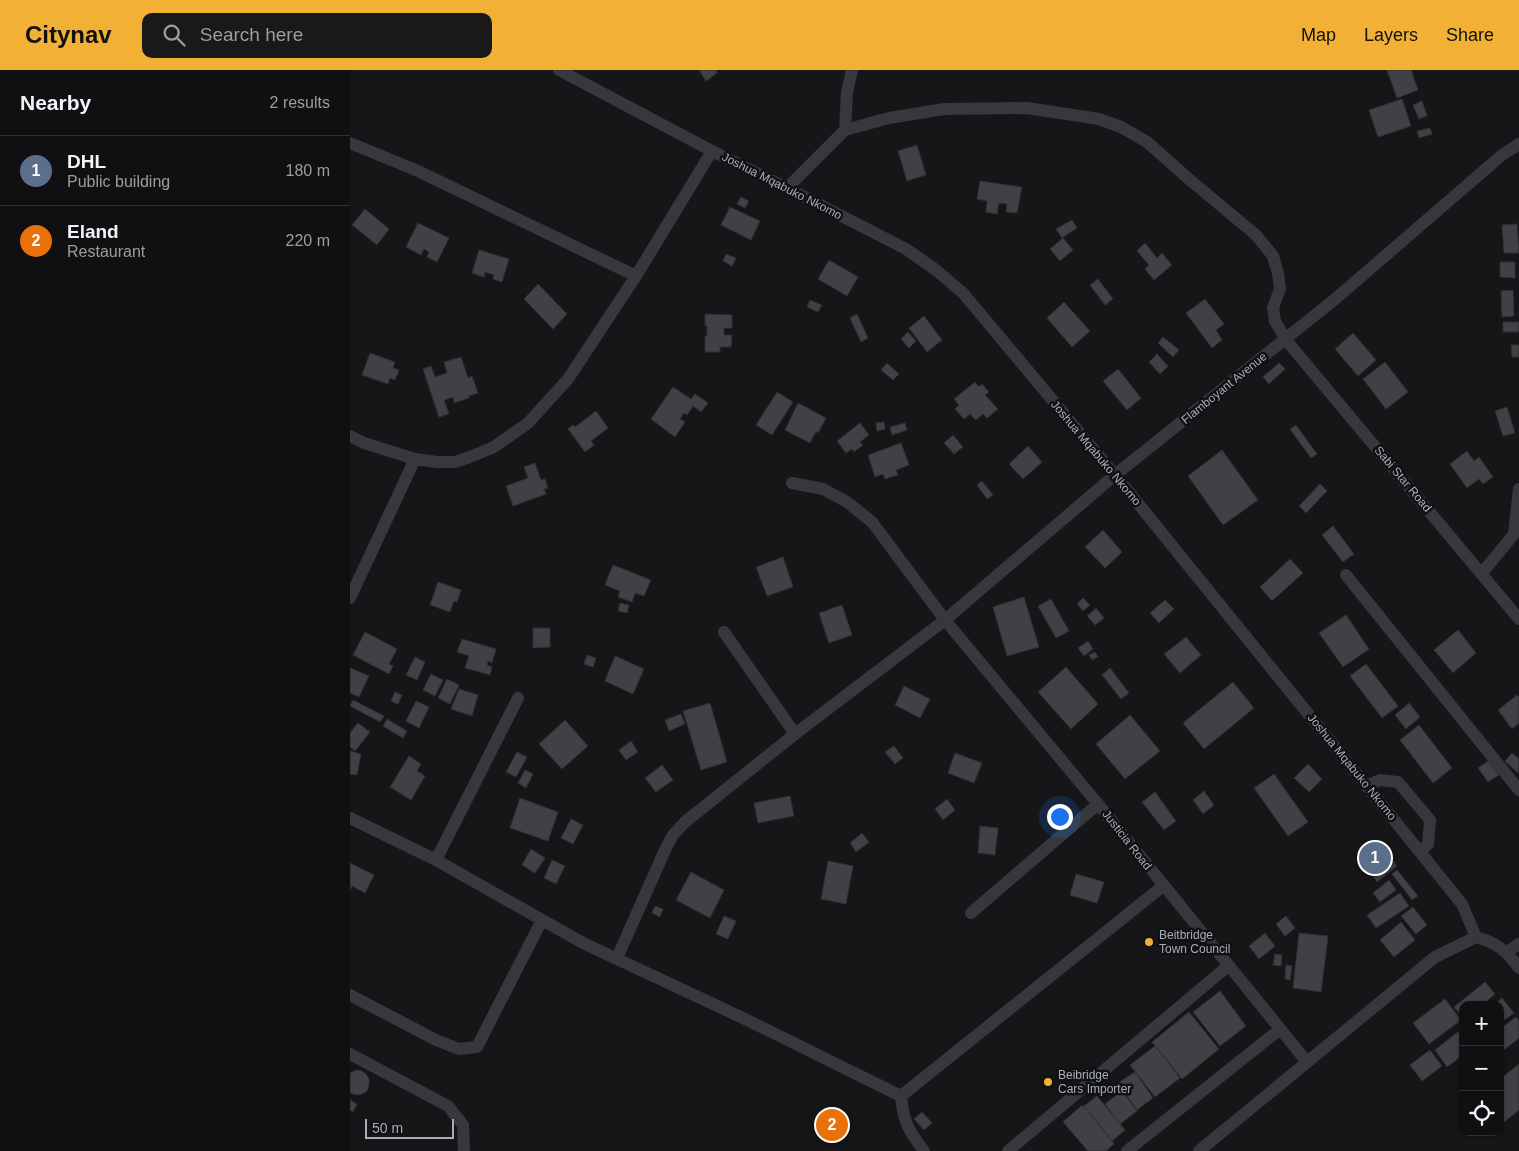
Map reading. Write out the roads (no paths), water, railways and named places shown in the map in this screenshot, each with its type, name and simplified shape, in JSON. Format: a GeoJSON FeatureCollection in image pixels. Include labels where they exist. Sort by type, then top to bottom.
{"type":"FeatureCollection","features":[{"type":"Feature","properties":{"kind":"street","name":"Joshua Mqabuko Nkomo"},"geometry":{"type":"LineString","coordinates":[[559,70],[712,151],[906,249],[963,292],[1116,475],[1462,904],[1476,938]]}},
{"type":"Feature","properties":{"kind":"street"},"geometry":{"type":"LineString","coordinates":[[787,188],[845,130],[852,70]]}},
{"type":"Feature","properties":{"kind":"street","name":"Sabi Star Road"},"geometry":{"type":"LineString","coordinates":[[845,130],[889,118],[944,109],[1027,108],[1098,119],[1121,127],[1147,142],[1256,234],[1274,256],[1280,289],[1273,308],[1275,321],[1286,340],[1519,619]]}},
{"type":"Feature","properties":{"kind":"street"},"geometry":{"type":"LineString","coordinates":[[350,143],[418,171],[636,276]]}},
{"type":"Feature","properties":{"kind":"street","name":"Flamboyant Avenue"},"geometry":{"type":"LineString","coordinates":[[617,958],[672,836],[685,822],[795,734],[945,620],[1116,475],[1334,300],[1502,154],[1519,144]]}},
{"type":"Feature","properties":{"kind":"street"},"geometry":{"type":"LineString","coordinates":[[350,436],[364,443],[415,459],[455,462],[494,447],[528,423],[568,379],[636,276],[712,151]]}},
{"type":"Feature","properties":{"kind":"street"},"geometry":{"type":"LineString","coordinates":[[350,598],[415,459]]}},
{"type":"Feature","properties":{"kind":"street","name":"Justicia Road"},"geometry":{"type":"LineString","coordinates":[[792,483],[823,490],[847,502],[872,522],[945,620],[1098,804],[1306,1062]]}},
{"type":"Feature","properties":{"kind":"street"},"geometry":{"type":"LineString","coordinates":[[1482,573],[1514,534],[1519,489]]}},
{"type":"Feature","properties":{"kind":"street"},"geometry":{"type":"LineString","coordinates":[[1346,575],[1519,790]]}},
{"type":"Feature","properties":{"kind":"street"},"geometry":{"type":"LineString","coordinates":[[724,632],[795,734]]}},
{"type":"Feature","properties":{"kind":"street"},"geometry":{"type":"LineString","coordinates":[[436,860],[518,698]]}},
{"type":"Feature","properties":{"kind":"street"},"geometry":{"type":"LineString","coordinates":[[1367,786],[1380,780],[1398,782],[1430,820],[1428,844],[1420,852]]}},
{"type":"Feature","properties":{"kind":"street"},"geometry":{"type":"LineString","coordinates":[[971,913],[1098,804]]}},
{"type":"Feature","properties":{"kind":"street"},"geometry":{"type":"LineString","coordinates":[[350,818],[436,860],[583,943],[901,1096]]}},
{"type":"Feature","properties":{"kind":"street"},"geometry":{"type":"LineString","coordinates":[[901,1096],[1163,886]]}},
{"type":"Feature","properties":{"kind":"street"},"geometry":{"type":"LineString","coordinates":[[350,995],[444,1043],[459,1049],[477,1047],[542,920]]}},
{"type":"Feature","properties":{"kind":"street"},"geometry":{"type":"LineString","coordinates":[[1199,1151],[1435,957],[1476,938],[1491,941],[1507,952],[1519,968]]}},
{"type":"Feature","properties":{"kind":"street"},"geometry":{"type":"LineString","coordinates":[[1507,952],[1519,944]]}},
{"type":"Feature","properties":{"kind":"street"},"geometry":{"type":"LineString","coordinates":[[1008,1151],[1228,966]]}},
{"type":"Feature","properties":{"kind":"street"},"geometry":{"type":"LineString","coordinates":[[1127,1151],[1279,1030]]}},
{"type":"Feature","properties":{"kind":"street"},"geometry":{"type":"LineString","coordinates":[[350,1054],[448,1106],[463,1125],[464,1151]]}},
{"type":"Feature","properties":{"kind":"street"},"geometry":{"type":"LineString","coordinates":[[901,1096],[903,1112],[909,1130],[924,1151]]}},
{"type":"Feature","properties":{"kind":"place","name":"DHL"},"geometry":{"type":"Point","coordinates":[1375,858]}},
{"type":"Feature","properties":{"kind":"place","name":"Beitbridge Town Council"},"geometry":{"type":"Point","coordinates":[1149,942]}},
{"type":"Feature","properties":{"kind":"place","name":"Beibridge Cars Importer"},"geometry":{"type":"Point","coordinates":[1048,1082]}},
{"type":"Feature","properties":{"kind":"place","name":"Eland"},"geometry":{"type":"Point","coordinates":[832,1125]}}]}
